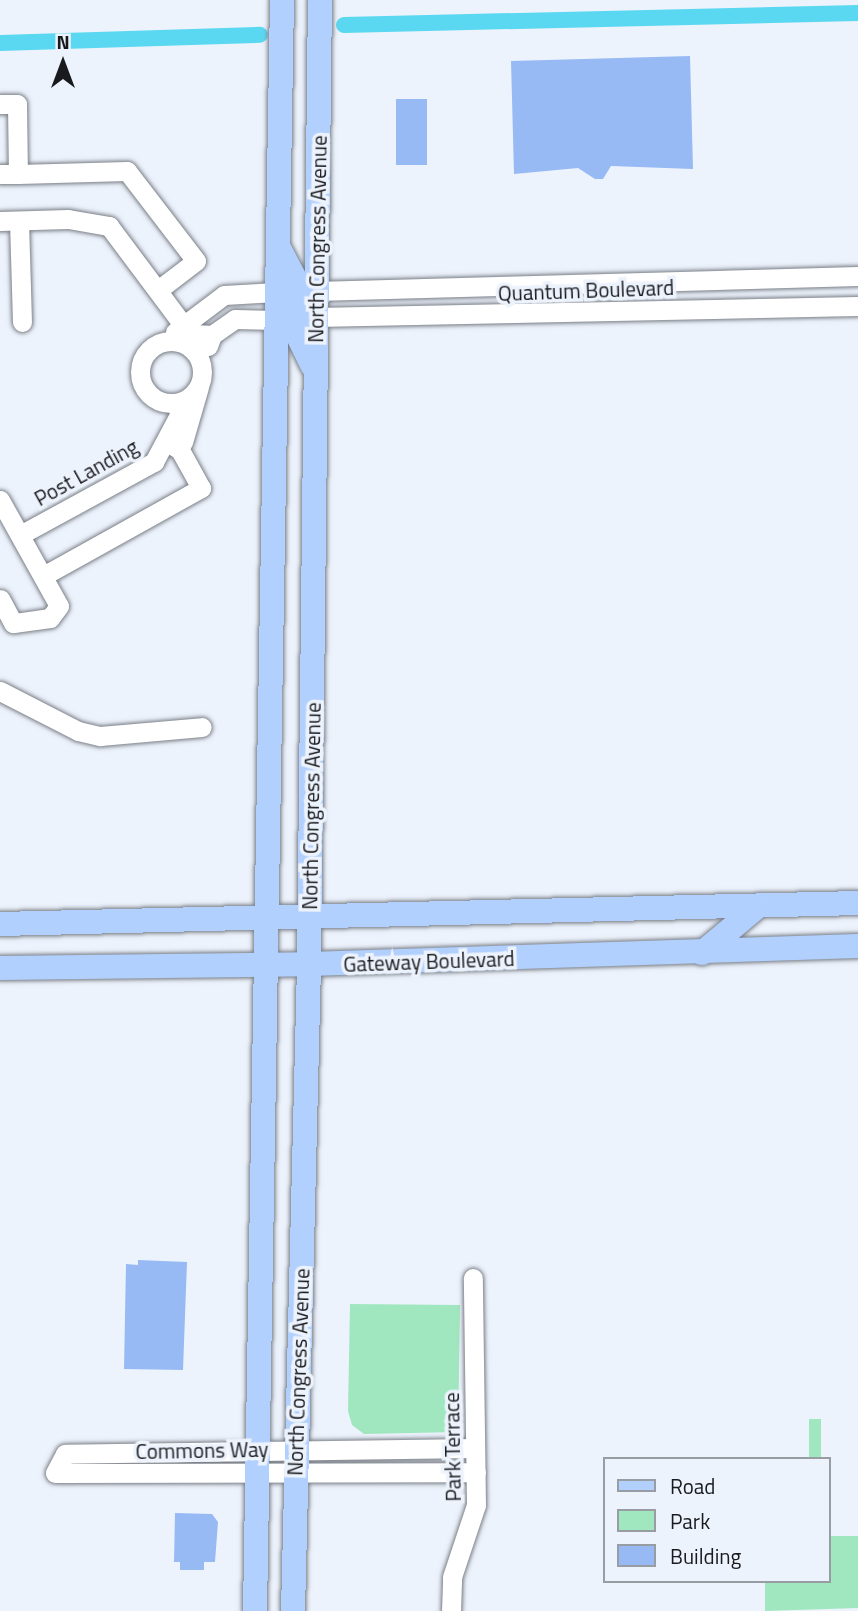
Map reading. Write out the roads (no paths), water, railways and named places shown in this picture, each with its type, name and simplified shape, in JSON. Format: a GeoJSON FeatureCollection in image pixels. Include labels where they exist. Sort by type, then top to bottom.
{"type":"FeatureCollection","features":[{"type":"Feature","properties":{"kind":"main road","name":"North Congress Avenue"},"geometry":{"type":"LineString","coordinates":[[293,1611],[310,920],[320,0]]}},
{"type":"Feature","properties":{"kind":"main road","name":"North Congress Avenue"},"geometry":{"type":"LineString","coordinates":[[255,1611],[282,4]]}},
{"type":"Feature","properties":{"kind":"main road"},"geometry":{"type":"LineString","coordinates":[[277,244],[315,317]]}},
{"type":"Feature","properties":{"kind":"main road"},"geometry":{"type":"LineString","coordinates":[[276,292],[314,369]]}},
{"type":"Feature","properties":{"kind":"main road","name":"Gateway Boulevard"},"geometry":{"type":"LineString","coordinates":[[0,924],[310,920],[858,903]]}},
{"type":"Feature","properties":{"kind":"main road"},"geometry":{"type":"LineString","coordinates":[[702,953],[757,907]]}},
{"type":"Feature","properties":{"kind":"main road","name":"Gateway Boulevard"},"geometry":{"type":"LineString","coordinates":[[0,968],[309,964],[858,946]]}},
{"type":"Feature","properties":{"kind":"street"},"geometry":{"type":"LineString","coordinates":[[0,104],[17,104],[9,174],[127,171],[196,261],[158,290]]}},
{"type":"Feature","properties":{"kind":"street"},"geometry":{"type":"LineString","coordinates":[[22,322],[10,221],[99,221],[117,233],[158,290],[173,293],[194,334],[212,335]]}},
{"type":"Feature","properties":{"kind":"street","name":"Quantum Boulevard"},"geometry":{"type":"LineString","coordinates":[[316,290],[858,276]]}},
{"type":"Feature","properties":{"kind":"street"},"geometry":{"type":"LineString","coordinates":[[276,292],[224,295],[160,343],[141,364],[142,384],[155,399],[175,403],[199,387],[212,335],[235,319],[276,320]]}},
{"type":"Feature","properties":{"kind":"street","name":"Quantum Boulevard"},"geometry":{"type":"LineString","coordinates":[[315,317],[858,306]]}},
{"type":"Feature","properties":{"kind":"street"},"geometry":{"type":"LineString","coordinates":[[160,343],[187,345],[202,367]]}},
{"type":"Feature","properties":{"kind":"street","name":"Post Landing"},"geometry":{"type":"LineString","coordinates":[[20,534],[154,461],[174,446],[199,387]]}},
{"type":"Feature","properties":{"kind":"street","name":"Post Landing"},"geometry":{"type":"LineString","coordinates":[[174,446],[180,414],[175,403]]}},
{"type":"Feature","properties":{"kind":"street"},"geometry":{"type":"LineString","coordinates":[[43,576],[201,488],[174,446]]}},
{"type":"Feature","properties":{"kind":"street","name":"Post Landing"},"geometry":{"type":"LineString","coordinates":[[0,500],[60,606],[50,618],[13,623],[0,599]]}},
{"type":"Feature","properties":{"kind":"street"},"geometry":{"type":"LineString","coordinates":[[0,691],[78,731],[100,736],[202,727]]}},
{"type":"Feature","properties":{"kind":"street","name":"Park Terrace"},"geometry":{"type":"LineString","coordinates":[[451,1611],[456,1561],[474,1521],[476,1472],[473,1278]]}},
{"type":"Feature","properties":{"kind":"street","name":"Commons Way"},"geometry":{"type":"LineString","coordinates":[[257,1463],[65,1454],[55,1474],[257,1463],[474,1448]]}},
{"type":"Feature","properties":{"kind":"street","name":"Commons Way"},"geometry":{"type":"LineString","coordinates":[[295,1459],[476,1472]]}},
{"type":"Feature","properties":{"kind":"waterway"},"geometry":{"type":"LineString","coordinates":[[344,25],[858,13]]}},
{"type":"Feature","properties":{"kind":"waterway"},"geometry":{"type":"LineString","coordinates":[[0,43],[260,35]]}}]}
